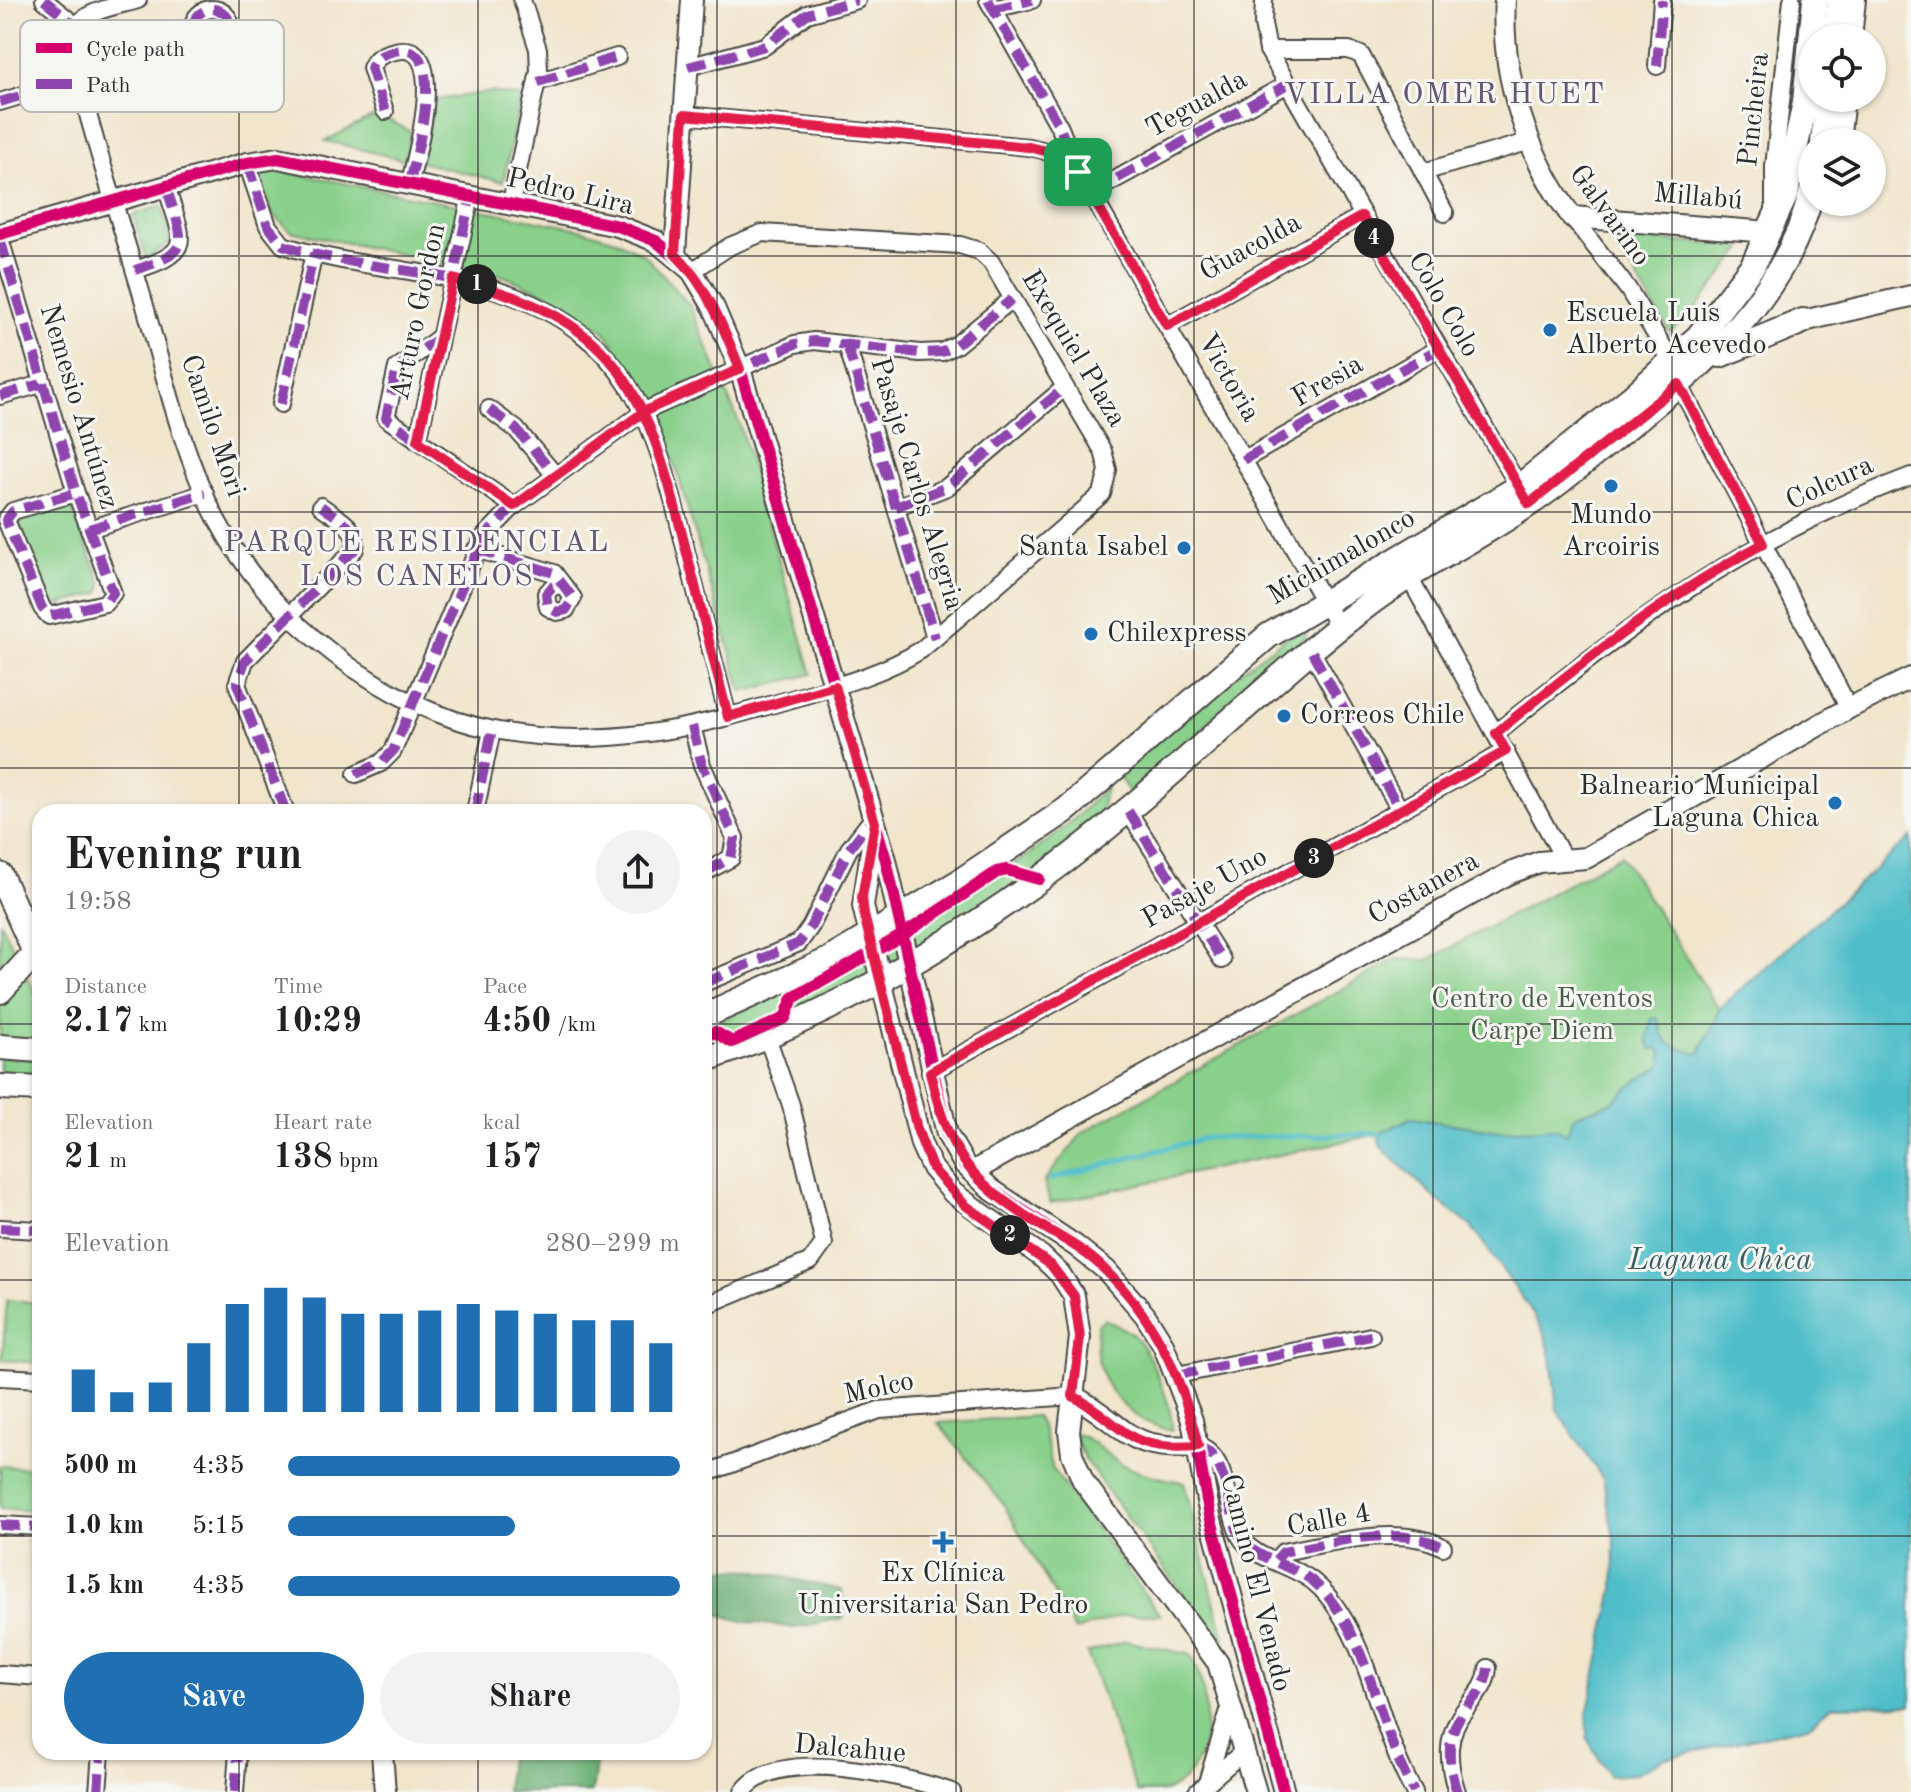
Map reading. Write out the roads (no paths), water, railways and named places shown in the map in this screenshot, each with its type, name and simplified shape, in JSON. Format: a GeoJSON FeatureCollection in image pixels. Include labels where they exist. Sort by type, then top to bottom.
{"type":"FeatureCollection","features":[{"type":"Feature","properties":{"kind":"main road","name":"Michimalonco"},"geometry":{"type":"LineString","coordinates":[[712,1013],[786,982],[870,937],[1043,827],[1252,648],[1323,601],[1404,568],[1524,496],[1676,374],[1769,235],[1797,149],[1815,0]]}},
{"type":"Feature","properties":{"kind":"main road"},"geometry":{"type":"LineString","coordinates":[[1836,24],[1839,0]]}},
{"type":"Feature","properties":{"kind":"main road","name":"Michimalonco"},"geometry":{"type":"LineString","coordinates":[[1676,374],[1703,363],[1766,295],[1792,248],[1803,216]]}},
{"type":"Feature","properties":{"kind":"main road"},"geometry":{"type":"LineString","coordinates":[[1769,235],[1766,295],[1778,311],[1803,321]]}},
{"type":"Feature","properties":{"kind":"main road"},"geometry":{"type":"LineString","coordinates":[[1703,363],[1803,321]]}},
{"type":"Feature","properties":{"kind":"main road","name":"Michimalonco"},"geometry":{"type":"LineString","coordinates":[[712,1057],[767,1037],[881,980],[1039,879],[1128,811],[1404,568]]}},
{"type":"Feature","properties":{"kind":"main road"},"geometry":{"type":"LineString","coordinates":[[0,875],[32,945]]}},
{"type":"Feature","properties":{"kind":"main road"},"geometry":{"type":"LineString","coordinates":[[0,991],[32,963]]}},
{"type":"Feature","properties":{"kind":"main road"},"geometry":{"type":"LineString","coordinates":[[0,1047],[32,1049]]}},
{"type":"Feature","properties":{"kind":"main road"},"geometry":{"type":"LineString","coordinates":[[0,1087],[32,1089]]}},
{"type":"Feature","properties":{"kind":"street"},"geometry":{"type":"LineString","coordinates":[[44,0],[69,20]]}},
{"type":"Feature","properties":{"kind":"street"},"geometry":{"type":"LineString","coordinates":[[81,20],[138,0]]}},
{"type":"Feature","properties":{"kind":"street"},"geometry":{"type":"LineString","coordinates":[[511,203],[538,82],[538,49],[522,0]]}},
{"type":"Feature","properties":{"kind":"street"},"geometry":{"type":"LineString","coordinates":[[675,254],[692,0]]}},
{"type":"Feature","properties":{"kind":"street"},"geometry":{"type":"LineString","coordinates":[[688,67],[765,46],[801,17],[857,0]]}},
{"type":"Feature","properties":{"kind":"street"},"geometry":{"type":"LineString","coordinates":[[990,4],[1032,0]]}},
{"type":"Feature","properties":{"kind":"street","name":"Colo Colo"},"geometry":{"type":"LineString","coordinates":[[1264,0],[1263,24],[1268,50],[1286,85],[1524,496]]}},
{"type":"Feature","properties":{"kind":"street","name":"Galvarino"},"geometry":{"type":"LineString","coordinates":[[1505,0],[1504,32],[1509,70],[1545,178],[1628,289],[1676,374],[1849,708]]}},
{"type":"Feature","properties":{"kind":"street"},"geometry":{"type":"LineString","coordinates":[[1657,66],[1662,0]]}},
{"type":"Feature","properties":{"kind":"street","name":"Pincheira"},"geometry":{"type":"LineString","coordinates":[[1769,235],[1792,0]]}},
{"type":"Feature","properties":{"kind":"street"},"geometry":{"type":"LineString","coordinates":[[1854,24],[1857,0]]}},
{"type":"Feature","properties":{"kind":"street","name":"Victoria"},"geometry":{"type":"LineString","coordinates":[[990,4],[1060,128],[1066,143],[1064,159],[1078,172],[1091,193],[1339,628]]}},
{"type":"Feature","properties":{"kind":"street"},"geometry":{"type":"LineString","coordinates":[[385,111],[371,68],[382,54],[406,50],[417,58],[428,92],[410,182]]}},
{"type":"Feature","properties":{"kind":"street"},"geometry":{"type":"LineString","coordinates":[[1268,50],[1357,52],[1445,213]]}},
{"type":"Feature","properties":{"kind":"street"},"geometry":{"type":"LineString","coordinates":[[538,82],[617,57]]}},
{"type":"Feature","properties":{"kind":"street","name":"Tegualda"},"geometry":{"type":"LineString","coordinates":[[1091,193],[1286,85]]}},
{"type":"Feature","properties":{"kind":"street","name":"Camilo Mori"},"geometry":{"type":"LineString","coordinates":[[89,112],[181,427],[205,493],[245,565],[291,618],[345,661],[414,702],[492,730],[592,738],[692,726],[835,686]]}},
{"type":"Feature","properties":{"kind":"street"},"geometry":{"type":"LineString","coordinates":[[684,115],[1029,147],[1064,159]]}},
{"type":"Feature","properties":{"kind":"street"},"geometry":{"type":"LineString","coordinates":[[1423,172],[1531,141]]}},
{"type":"Feature","properties":{"kind":"street","name":"Pedro Lira"},"geometry":{"type":"LineString","coordinates":[[0,237],[263,159],[296,160],[618,226],[646,236],[675,254],[692,271],[714,308],[740,369],[875,820]]}},
{"type":"Feature","properties":{"kind":"street"},"geometry":{"type":"LineString","coordinates":[[247,163],[271,234],[283,245],[453,279],[522,300],[579,332],[621,372],[645,411],[666,472],[728,717]]}},
{"type":"Feature","properties":{"kind":"street"},"geometry":{"type":"LineString","coordinates":[[135,270],[167,260],[178,249],[180,236],[166,186]]}},
{"type":"Feature","properties":{"kind":"street","name":"Arturo Gordon"},"geometry":{"type":"LineString","coordinates":[[418,441],[471,195]]}},
{"type":"Feature","properties":{"kind":"street","name":"Guacolda"},"geometry":{"type":"LineString","coordinates":[[1167,326],[1362,216]]}},
{"type":"Feature","properties":{"kind":"street","name":"Millabú"},"geometry":{"type":"LineString","coordinates":[[1572,217],[1769,235]]}},
{"type":"Feature","properties":{"kind":"street","name":"Exequiel Plaza"},"geometry":{"type":"LineString","coordinates":[[692,271],[740,240],[762,233],[960,245],[985,256],[1103,451],[1108,470],[1106,487],[1091,505],[906,660],[835,686]]}},
{"type":"Feature","properties":{"kind":"street","name":"Nemesio Antúnez"},"geometry":{"type":"LineString","coordinates":[[0,237],[41,384],[76,493],[112,588],[111,597],[105,603],[49,616],[42,608],[6,520],[13,511],[76,493]]}},
{"type":"Feature","properties":{"kind":"street"},"geometry":{"type":"LineString","coordinates":[[281,404],[314,253]]}},
{"type":"Feature","properties":{"kind":"street"},"geometry":{"type":"LineString","coordinates":[[1803,321],[1911,296]]}},
{"type":"Feature","properties":{"kind":"street"},"geometry":{"type":"LineString","coordinates":[[356,774],[381,763],[393,751],[476,549],[495,523],[555,475],[645,411],[795,344],[814,341],[920,353],[942,352],[956,345],[1012,299]]}},
{"type":"Feature","properties":{"kind":"street"},"geometry":{"type":"LineString","coordinates":[[440,337],[397,368],[386,418],[514,506]]}},
{"type":"Feature","properties":{"kind":"street","name":"Pasaje Carlos Alegria"},"geometry":{"type":"LineString","coordinates":[[847,345],[935,638]]}},
{"type":"Feature","properties":{"kind":"street","name":"Fresia"},"geometry":{"type":"LineString","coordinates":[[1243,460],[1438,349]]}},
{"type":"Feature","properties":{"kind":"street"},"geometry":{"type":"LineString","coordinates":[[0,396],[41,384]]}},
{"type":"Feature","properties":{"kind":"street"},"geometry":{"type":"LineString","coordinates":[[896,507],[947,487],[1064,388]]}},
{"type":"Feature","properties":{"kind":"street"},"geometry":{"type":"LineString","coordinates":[[489,409],[516,429],[555,475]]}},
{"type":"Feature","properties":{"kind":"street","name":"Colcura"},"geometry":{"type":"LineString","coordinates":[[1496,733],[1631,625],[1695,582],[1763,544],[1911,476]]}},
{"type":"Feature","properties":{"kind":"street"},"geometry":{"type":"LineString","coordinates":[[89,529],[205,493]]}},
{"type":"Feature","properties":{"kind":"street"},"geometry":{"type":"LineString","coordinates":[[283,804],[237,684],[245,661],[291,618],[355,549],[356,539],[351,528],[321,506]]}},
{"type":"Feature","properties":{"kind":"street"},"geometry":{"type":"LineString","coordinates":[[476,549],[554,573],[561,585]]}},
{"type":"Feature","properties":{"kind":"street"},"geometry":{"type":"LineString","coordinates":[[1404,568],[1565,861]]}},
{"type":"Feature","properties":{"kind":"street"},"geometry":{"type":"LineString","coordinates":[[1312,652],[1400,810]]}},
{"type":"Feature","properties":{"kind":"street","name":"Costanera"},"geometry":{"type":"LineString","coordinates":[[972,1172],[1508,874],[1539,862],[1586,858],[1849,708],[1911,678]]}},
{"type":"Feature","properties":{"kind":"street"},"geometry":{"type":"LineString","coordinates":[[692,726],[709,784],[735,838],[731,858],[712,869]]}},
{"type":"Feature","properties":{"kind":"street"},"geometry":{"type":"LineString","coordinates":[[477,804],[492,730]]}},
{"type":"Feature","properties":{"kind":"street","name":"Pasaje Uno"},"geometry":{"type":"LineString","coordinates":[[930,1072],[1506,751]]}},
{"type":"Feature","properties":{"kind":"street"},"geometry":{"type":"LineString","coordinates":[[1128,811],[1222,960]]}},
{"type":"Feature","properties":{"kind":"street"},"geometry":{"type":"LineString","coordinates":[[712,980],[799,943],[811,926],[849,849],[875,820]]}},
{"type":"Feature","properties":{"kind":"street","name":"Camino El Venado"},"geometry":{"type":"LineString","coordinates":[[875,820],[930,1072],[950,1143],[972,1172],[1010,1204],[1076,1246],[1106,1270],[1145,1315],[1177,1375],[1198,1446],[1210,1516],[1284,1792]]}},
{"type":"Feature","properties":{"kind":"street","name":"Camino El Venado"},"geometry":{"type":"LineString","coordinates":[[875,820],[862,897],[917,1129],[932,1168],[965,1205],[1051,1265],[1074,1296],[1080,1337],[1070,1443],[1079,1473],[1209,1648],[1232,1702],[1256,1792]]}},
{"type":"Feature","properties":{"kind":"street"},"geometry":{"type":"LineString","coordinates":[[712,1303],[811,1261],[820,1254],[824,1243],[791,1105],[767,1037]]}},
{"type":"Feature","properties":{"kind":"street"},"geometry":{"type":"LineString","coordinates":[[0,1228],[32,1230]]}},
{"type":"Feature","properties":{"kind":"street"},"geometry":{"type":"LineString","coordinates":[[1074,1296],[1084,1281],[1106,1270]]}},
{"type":"Feature","properties":{"kind":"street"},"geometry":{"type":"LineString","coordinates":[[1177,1375],[1371,1336]]}},
{"type":"Feature","properties":{"kind":"street"},"geometry":{"type":"LineString","coordinates":[[0,1377],[32,1379]]}},
{"type":"Feature","properties":{"kind":"street"},"geometry":{"type":"LineString","coordinates":[[1073,1396],[1136,1440],[1159,1446],[1198,1446]]}},
{"type":"Feature","properties":{"kind":"street","name":"Molco"},"geometry":{"type":"LineString","coordinates":[[712,1471],[879,1410],[1073,1396]]}},
{"type":"Feature","properties":{"kind":"street","name":"Calle 4"},"geometry":{"type":"LineString","coordinates":[[1198,1446],[1214,1457],[1244,1542],[1255,1552],[1276,1560],[1283,1552],[1395,1535],[1418,1537],[1443,1547]]}},
{"type":"Feature","properties":{"kind":"street"},"geometry":{"type":"LineString","coordinates":[[0,1525],[32,1527]]}},
{"type":"Feature","properties":{"kind":"street"},"geometry":{"type":"LineString","coordinates":[[1276,1560],[1316,1584],[1346,1623],[1399,1767],[1414,1792]]}},
{"type":"Feature","properties":{"kind":"street"},"geometry":{"type":"LineString","coordinates":[[1457,1792],[1447,1762],[1453,1727],[1486,1685],[1488,1668]]}},
{"type":"Feature","properties":{"kind":"street"},"geometry":{"type":"LineString","coordinates":[[0,1674],[32,1676]]}},
{"type":"Feature","properties":{"kind":"street"},"geometry":{"type":"LineString","coordinates":[[1203,1786],[1245,1750],[1254,1718],[1257,1691]]}},
{"type":"Feature","properties":{"kind":"street"},"geometry":{"type":"LineString","coordinates":[[1203,1786],[1232,1702]]}},
{"type":"Feature","properties":{"kind":"street"},"geometry":{"type":"LineString","coordinates":[[98,1792],[100,1760]]}},
{"type":"Feature","properties":{"kind":"street"},"geometry":{"type":"LineString","coordinates":[[235,1792],[237,1760]]}},
{"type":"Feature","properties":{"kind":"street"},"geometry":{"type":"LineString","coordinates":[[383,1760],[385,1792]]}},
{"type":"Feature","properties":{"kind":"street","name":"Dalcahue"},"geometry":{"type":"LineString","coordinates":[[745,1789],[773,1771],[811,1768],[871,1772],[952,1792]]}},
{"type":"Feature","properties":{"kind":"water","name":"Laguna Chica"},"geometry":{"type":"Polygon","coordinates":[[[1911,837],[1911,1705],[1832,1706],[1808,1726],[1663,1759],[1635,1774],[1609,1776],[1587,1738],[1588,1710],[1614,1589],[1615,1543],[1603,1479],[1557,1410],[1551,1357],[1545,1335],[1528,1306],[1471,1226],[1437,1200],[1380,1146],[1379,1134],[1410,1118],[1500,1131],[1555,1128],[1567,1134],[1574,1116],[1611,1103],[1639,1079],[1661,1067],[1663,1054],[1658,1048],[1651,1049],[1648,1039],[1652,1018],[1657,1017],[1664,1037],[1670,1043],[1696,1054],[1701,1052],[1719,1009],[1911,837]]]}},
{"type":"Feature","properties":{"kind":"waterway"},"geometry":{"type":"LineString","coordinates":[[1051,1179],[1205,1138],[1379,1134]]}},
{"type":"Feature","properties":{"kind":"place","name":"Escuela Luis Alberto Acevedo"},"geometry":{"type":"Point","coordinates":[1550,330]}},
{"type":"Feature","properties":{"kind":"place","name":"Mundo Arcoiris"},"geometry":{"type":"Point","coordinates":[1611,486]}},
{"type":"Feature","properties":{"kind":"place","name":"Santa Isabel"},"geometry":{"type":"Point","coordinates":[1184,548]}},
{"type":"Feature","properties":{"kind":"place","name":"Chilexpress"},"geometry":{"type":"Point","coordinates":[1091,634]}},
{"type":"Feature","properties":{"kind":"place","name":"Correos Chile"},"geometry":{"type":"Point","coordinates":[1284,716]}},
{"type":"Feature","properties":{"kind":"place","name":"Balneario Municipal Laguna Chica"},"geometry":{"type":"Point","coordinates":[1835,803]}},
{"type":"Feature","properties":{"kind":"place","name":"Ex Clínica Universitaria San Pedro"},"geometry":{"type":"Point","coordinates":[943,1542]}},
{"type":"Feature","properties":{"kind":"district","name":"VILLA OMER HUET"},"geometry":{"type":"Point","coordinates":[1445,95]}},
{"type":"Feature","properties":{"kind":"district","name":"PARQUE RESIDENCIAL LOS CANELOS"},"geometry":{"type":"Point","coordinates":[417,560]}},
{"type":"Feature","properties":{"kind":"park label","name":"Centro de Eventos Carpe Diem"},"geometry":{"type":"Point","coordinates":[1542,1016]}}]}
